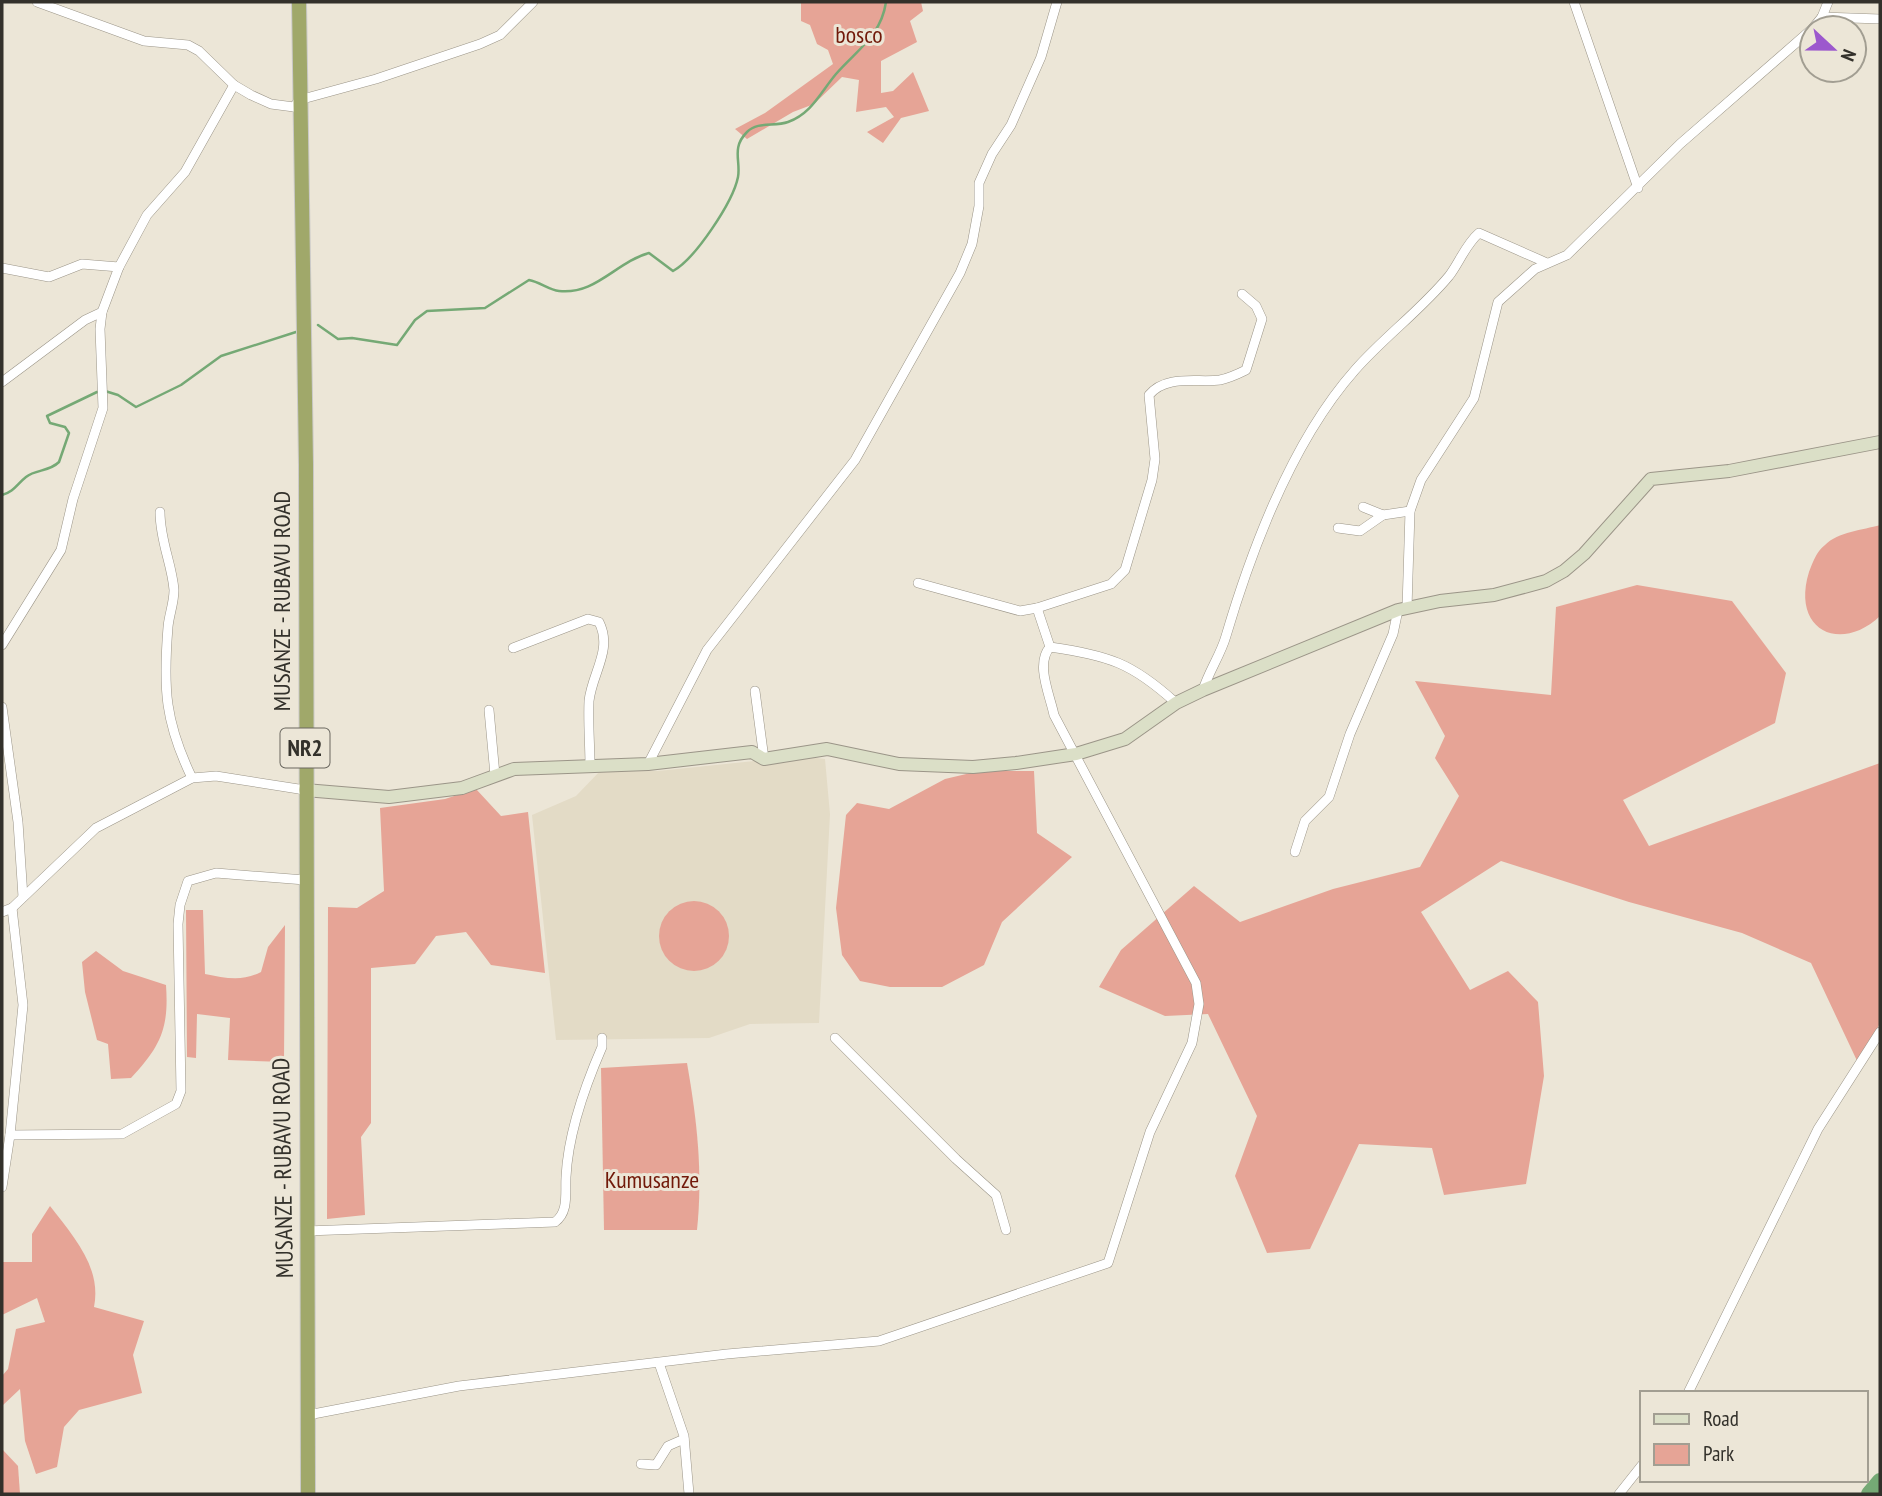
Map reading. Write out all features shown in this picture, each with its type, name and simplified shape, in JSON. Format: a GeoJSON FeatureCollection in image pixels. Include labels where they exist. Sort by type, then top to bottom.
{"type":"FeatureCollection","features":[{"type":"Feature","properties":{"kind":"highway","name":"MUSANZE - RUBAVU ROAD"},"geometry":{"type":"LineString","coordinates":[[299,2],[306,451],[304,790],[308,1494]]}},
{"type":"Feature","properties":{"kind":"main road"},"geometry":{"type":"LineString","coordinates":[[304,790],[389,797],[462,788],[495,775],[533,767],[590,768],[752,752],[764,759],[827,749],[899,764],[973,767],[1076,754],[1125,739],[1176,703],[1203,690],[1402,609],[1494,595],[1546,581],[1564,571],[1584,554],[1651,479],[1729,471],[1880,442]]}},
{"type":"Feature","properties":{"kind":"street"},"geometry":{"type":"LineString","coordinates":[[37,2],[144,41],[188,45],[200,51],[234,85],[251,95],[286,108],[294,107],[299,100],[480,44],[500,35],[533,2]]}},
{"type":"Feature","properties":{"kind":"street"},"geometry":{"type":"LineString","coordinates":[[648,764],[707,650],[855,460],[960,273],[972,244],[979,206],[979,183],[992,154],[1011,125],[1041,57],[1057,2]]}},
{"type":"Feature","properties":{"kind":"street"},"geometry":{"type":"LineString","coordinates":[[1574,2],[1638,188]]}},
{"type":"Feature","properties":{"kind":"street"},"geometry":{"type":"LineString","coordinates":[[1294,852],[1305,821],[1329,797],[1350,734],[1393,634],[1402,609],[1410,511],[1421,480],[1474,398],[1498,302],[1513,286],[1547,263],[1567,255],[1680,144],[1798,41]]}},
{"type":"Feature","properties":{"kind":"street"},"geometry":{"type":"LineString","coordinates":[[2,645],[58,558],[73,499],[103,408],[99,351],[102,312],[119,267],[147,215],[186,172],[234,85]]}},
{"type":"Feature","properties":{"kind":"street"},"geometry":{"type":"LineString","coordinates":[[1203,690],[1225,639],[1235,600],[1268,518],[1303,449],[1354,372],[1449,276],[1479,233],[1547,263]]}},
{"type":"Feature","properties":{"kind":"street"},"geometry":{"type":"LineString","coordinates":[[2,268],[49,277],[82,264],[119,267]]}},
{"type":"Feature","properties":{"kind":"street"},"geometry":{"type":"LineString","coordinates":[[918,583],[1020,611],[1111,584],[1125,570],[1152,480],[1155,459],[1149,395],[1153,390],[1173,382],[1217,380],[1246,370],[1262,318],[1256,306],[1242,294]]}},
{"type":"Feature","properties":{"kind":"street"},"geometry":{"type":"LineString","coordinates":[[2,382],[85,320],[102,312]]}},
{"type":"Feature","properties":{"kind":"street"},"geometry":{"type":"LineString","coordinates":[[1363,507],[1383,515]]}},
{"type":"Feature","properties":{"kind":"street"},"geometry":{"type":"LineString","coordinates":[[1338,528],[1360,531],[1383,515],[1410,511]]}},
{"type":"Feature","properties":{"kind":"street"},"geometry":{"type":"LineString","coordinates":[[160,512],[163,548],[174,589],[168,629],[166,699],[173,734],[192,778]]}},
{"type":"Feature","properties":{"kind":"street"},"geometry":{"type":"LineString","coordinates":[[1037,608],[1050,646]]}},
{"type":"Feature","properties":{"kind":"street"},"geometry":{"type":"LineString","coordinates":[[513,648],[588,619],[599,622],[605,636],[605,648],[590,698],[590,768]]}},
{"type":"Feature","properties":{"kind":"street"},"geometry":{"type":"LineString","coordinates":[[1050,646],[1103,656],[1147,676],[1176,703]]}},
{"type":"Feature","properties":{"kind":"street"},"geometry":{"type":"LineString","coordinates":[[308,1415],[459,1386],[879,1341],[1108,1263],[1150,1132],[1188,1055],[1197,1020],[1199,993],[1054,715],[1044,670],[1044,653],[1050,646]]}},
{"type":"Feature","properties":{"kind":"street"},"geometry":{"type":"LineString","coordinates":[[755,691],[764,759]]}},
{"type":"Feature","properties":{"kind":"street"},"geometry":{"type":"LineString","coordinates":[[2,707],[18,822],[23,897]]}},
{"type":"Feature","properties":{"kind":"street"},"geometry":{"type":"LineString","coordinates":[[489,710],[495,775]]}},
{"type":"Feature","properties":{"kind":"street"},"geometry":{"type":"LineString","coordinates":[[2,912],[12,908],[96,828],[192,778],[216,776],[304,790]]}},
{"type":"Feature","properties":{"kind":"street"},"geometry":{"type":"LineString","coordinates":[[10,1135],[122,1134],[172,1108],[181,1091],[178,924],[180,905],[188,881],[216,873],[305,880]]}},
{"type":"Feature","properties":{"kind":"street"},"geometry":{"type":"LineString","coordinates":[[2,1186],[23,1005],[12,908]]}},
{"type":"Feature","properties":{"kind":"street"},"geometry":{"type":"LineString","coordinates":[[1689,1391],[1818,1129],[1880,1032]]}},
{"type":"Feature","properties":{"kind":"street"},"geometry":{"type":"LineString","coordinates":[[306,1231],[555,1222],[562,1217],[565,1207],[570,1143],[602,1047],[602,1038]]}},
{"type":"Feature","properties":{"kind":"street"},"geometry":{"type":"LineString","coordinates":[[835,1038],[956,1159],[996,1195],[1006,1230]]}},
{"type":"Feature","properties":{"kind":"street"},"geometry":{"type":"LineString","coordinates":[[659,1363],[684,1439],[690,1494]]}},
{"type":"Feature","properties":{"kind":"street"},"geometry":{"type":"LineString","coordinates":[[641,1464],[656,1465],[668,1446],[684,1439]]}},
{"type":"Feature","properties":{"kind":"street"},"geometry":{"type":"LineString","coordinates":[[1619,1494],[1640,1468]]}},
{"type":"Feature","properties":{"kind":"shaded area"},"geometry":{"type":"Polygon","coordinates":[[[802,756],[825,759],[830,814],[819,1023],[750,1024],[709,1038],[556,1040],[532,815],[576,796],[601,770],[658,771],[802,756]]]}},
{"type":"Feature","properties":{"kind":"green space","name":"bosco"},"geometry":{"type":"Polygon","coordinates":[[[801,2],[921,2],[923,11],[910,21],[917,42],[881,61],[881,93],[893,91],[913,72],[929,111],[901,118],[883,143],[867,132],[894,117],[886,107],[856,112],[859,80],[842,77],[814,104],[793,112],[747,139],[735,129],[765,113],[833,64],[828,50],[817,44],[810,25],[801,21],[801,2]]]}},
{"type":"Feature","properties":{"kind":"green space"},"geometry":{"type":"Polygon","coordinates":[[[1880,525],[1880,616],[1865,627],[1850,633],[1835,634],[1823,630],[1813,621],[1807,609],[1805,592],[1815,557],[1837,537],[1880,525]]]}},
{"type":"Feature","properties":{"kind":"green space"},"geometry":{"type":"Polygon","coordinates":[[[1637,585],[1732,601],[1786,673],[1775,723],[1623,800],[1649,846],[1880,763],[1880,1023],[1859,1065],[1811,963],[1742,933],[1629,902],[1501,861],[1421,912],[1470,990],[1508,971],[1538,1002],[1544,1076],[1526,1184],[1444,1195],[1432,1148],[1359,1144],[1310,1249],[1267,1253],[1235,1176],[1257,1116],[1208,1014],[1165,1016],[1099,987],[1121,950],[1194,886],[1240,922],[1333,889],[1420,867],[1459,796],[1435,758],[1445,736],[1415,681],[1551,695],[1556,607],[1637,585]]]}},
{"type":"Feature","properties":{"kind":"green space"},"geometry":{"type":"Polygon","coordinates":[[[979,771],[1034,771],[1037,833],[1072,857],[1002,922],[984,965],[942,987],[890,987],[860,981],[842,955],[836,908],[846,815],[857,803],[889,809],[945,779],[979,771]]]}},
{"type":"Feature","properties":{"kind":"green space"},"geometry":{"type":"Polygon","coordinates":[[[476,789],[501,816],[528,812],[545,973],[491,965],[466,932],[436,936],[415,964],[371,968],[371,1123],[361,1137],[365,1215],[327,1219],[328,907],[357,908],[384,891],[380,808],[445,799],[476,789]]]}},
{"type":"Feature","properties":{"kind":"green space"},"geometry":{"type":"Polygon","coordinates":[[[694,901],[719,911],[729,936],[719,961],[694,971],[669,961],[659,936],[669,911],[694,901]]]}},
{"type":"Feature","properties":{"kind":"green space"},"geometry":{"type":"Polygon","coordinates":[[[186,910],[203,910],[205,974],[220,977],[240,978],[261,972],[268,947],[285,925],[284,1062],[228,1060],[230,1018],[197,1014],[196,1058],[187,1057],[186,910]]]}},
{"type":"Feature","properties":{"kind":"green space"},"geometry":{"type":"Polygon","coordinates":[[[96,951],[123,971],[166,985],[166,1013],[161,1036],[150,1056],[131,1078],[111,1079],[108,1044],[97,1040],[85,992],[82,962],[96,951]]]}},
{"type":"Feature","properties":{"kind":"green space","name":"Kumusanze"},"geometry":{"type":"Polygon","coordinates":[[[687,1063],[698,1147],[697,1230],[604,1230],[601,1068],[687,1063]]]}},
{"type":"Feature","properties":{"kind":"green space"},"geometry":{"type":"Polygon","coordinates":[[[50,1206],[90,1265],[94,1279],[94,1307],[144,1321],[133,1355],[142,1393],[79,1410],[64,1427],[57,1467],[36,1474],[25,1441],[20,1389],[2,1406],[2,1376],[8,1369],[16,1329],[45,1322],[37,1298],[2,1315],[2,1262],[32,1262],[32,1234],[50,1206]]]}},
{"type":"Feature","properties":{"kind":"green space"},"geometry":{"type":"Polygon","coordinates":[[[2,1449],[18,1466],[20,1494],[2,1494],[2,1449]]]}},
{"type":"Feature","properties":{"kind":"waterway"},"geometry":{"type":"LineString","coordinates":[[318,325],[338,339],[352,338],[397,345],[415,320],[427,311],[485,308],[529,280],[555,290],[572,291],[595,283],[626,263],[649,253],[673,271],[702,243],[729,201],[738,177],[738,149],[742,138],[756,126],[788,122],[810,108],[836,74],[874,33],[886,2]]}},
{"type":"Feature","properties":{"kind":"waterway"},"geometry":{"type":"LineString","coordinates":[[105,391],[118,395],[136,407],[181,385],[221,356],[296,332]]}},
{"type":"Feature","properties":{"kind":"waterway"},"geometry":{"type":"LineString","coordinates":[[2,495],[30,474],[59,462],[69,433],[65,427],[50,423],[47,416],[97,392]]}},
{"type":"Feature","properties":{"kind":"waterway"},"geometry":{"type":"LineString","coordinates":[[1869,1494],[1880,1481]]}}]}
